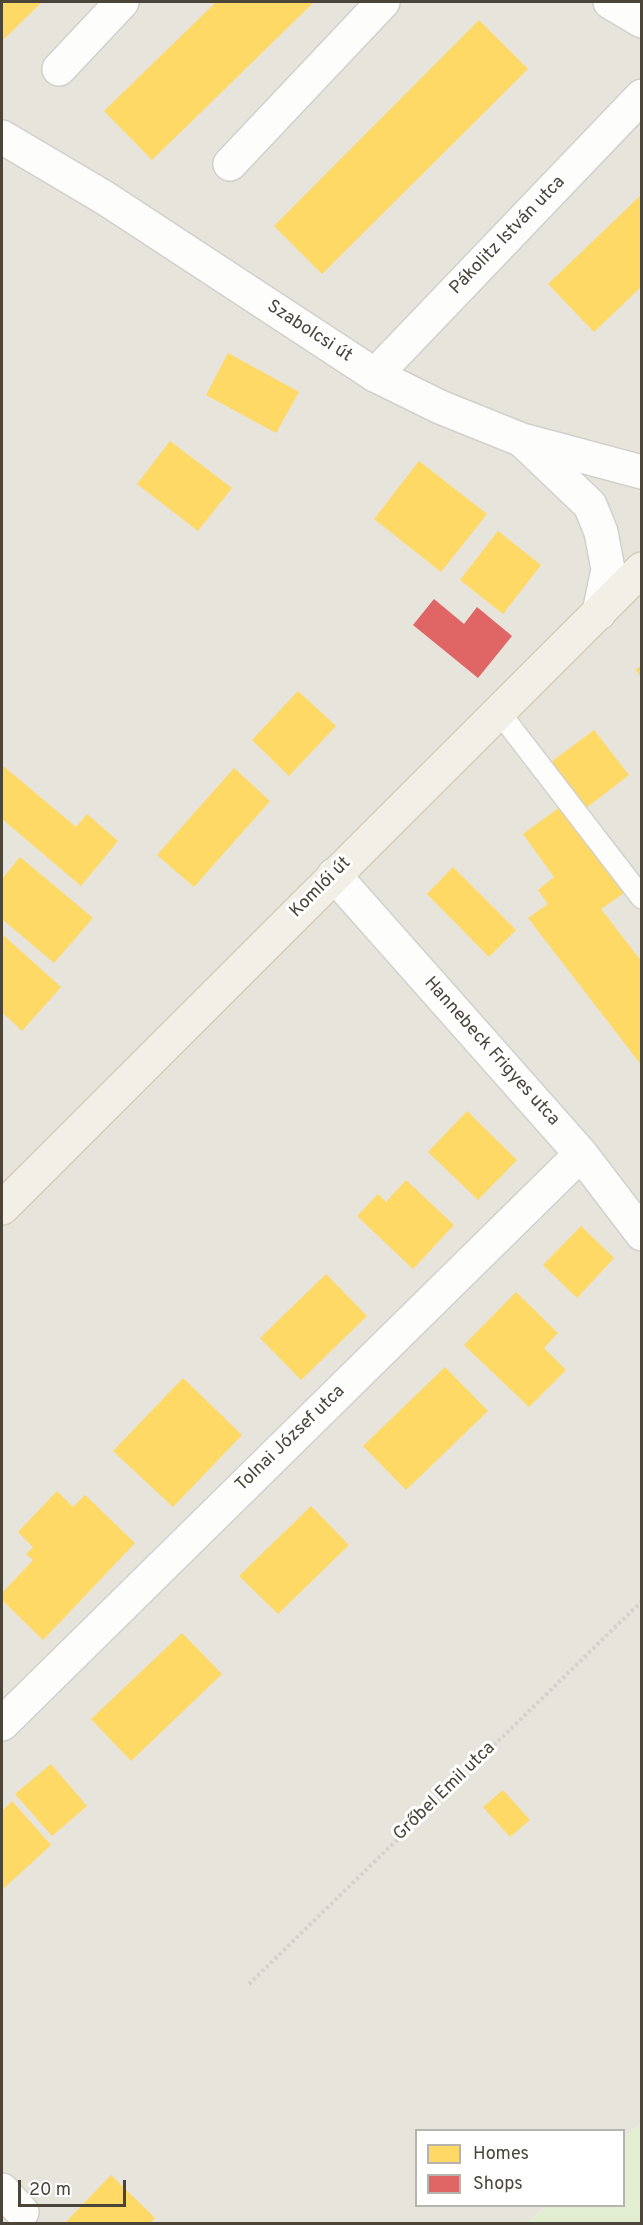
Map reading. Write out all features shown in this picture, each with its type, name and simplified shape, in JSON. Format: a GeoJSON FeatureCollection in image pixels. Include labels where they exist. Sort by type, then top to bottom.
{"type":"FeatureCollection","features":[{"type":"Feature","properties":{"kind":"main road","name":"Komlói út"},"geometry":{"type":"LineString","coordinates":[[2,1208],[642,569]]}},
{"type":"Feature","properties":{"kind":"street"},"geometry":{"type":"LineString","coordinates":[[59,69],[122,2]]}},
{"type":"Feature","properties":{"kind":"street"},"geometry":{"type":"LineString","coordinates":[[230,164],[383,2]]}},
{"type":"Feature","properties":{"kind":"street"},"geometry":{"type":"LineString","coordinates":[[610,2],[642,21]]}},
{"type":"Feature","properties":{"kind":"street","name":"Pákolitz István utca"},"geometry":{"type":"LineString","coordinates":[[375,375],[642,96]]}},
{"type":"Feature","properties":{"kind":"street","name":"Szabolcsi út"},"geometry":{"type":"LineString","coordinates":[[2,137],[105,198],[375,375],[440,407],[522,440],[642,472]]}},
{"type":"Feature","properties":{"kind":"street"},"geometry":{"type":"LineString","coordinates":[[522,440],[590,505],[601,532],[608,569],[599,613]]}},
{"type":"Feature","properties":{"kind":"street","name":"Hannebeck Frigyes utca"},"geometry":{"type":"LineString","coordinates":[[334,875],[581,1155],[642,1234]]}},
{"type":"Feature","properties":{"kind":"street","name":"Tolnai József utca"},"geometry":{"type":"LineString","coordinates":[[2,1724],[581,1155]]}},
{"type":"Feature","properties":{"kind":"lane"},"geometry":{"type":"LineString","coordinates":[[499,712],[642,898]]}},
{"type":"Feature","properties":{"kind":"path","name":"Grőbel Emil utca"},"geometry":{"type":"LineString","coordinates":[[249,1984],[642,1601]]}},
{"type":"Feature","properties":{"kind":"shaded area"},"geometry":{"type":"Polygon","coordinates":[[[2,2],[641,2],[641,2122],[625,2137],[625,2129],[415,2129],[415,2207],[546,2207],[526,2223],[2,2224],[2,2]]]}},
{"type":"Feature","properties":{"kind":"green space"},"geometry":{"type":"Polygon","coordinates":[[[641,2122],[641,2223],[526,2223],[546,2207],[625,2207],[625,2137],[641,2122]]]}},
{"type":"Feature","properties":{"kind":"building: Homes"},"geometry":{"type":"Polygon","coordinates":[[[2,2],[42,2],[2,41],[2,2]]]}},
{"type":"Feature","properties":{"kind":"building: Homes"},"geometry":{"type":"Polygon","coordinates":[[[216,2],[314,2],[152,160],[104,111],[216,2]]]}},
{"type":"Feature","properties":{"kind":"building: Homes"},"geometry":{"type":"Polygon","coordinates":[[[479,20],[528,69],[322,274],[274,226],[479,20]]]}},
{"type":"Feature","properties":{"kind":"building: Homes"},"geometry":{"type":"Polygon","coordinates":[[[642,194],[642,286],[594,332],[548,284],[642,194]]]}},
{"type":"Feature","properties":{"kind":"building: Homes"},"geometry":{"type":"Polygon","coordinates":[[[228,353],[299,392],[276,433],[206,395],[228,353]]]}},
{"type":"Feature","properties":{"kind":"building: Homes"},"geometry":{"type":"Polygon","coordinates":[[[170,441],[232,488],[198,531],[137,484],[170,441]]]}},
{"type":"Feature","properties":{"kind":"building: Homes"},"geometry":{"type":"Polygon","coordinates":[[[419,461],[487,514],[441,572],[374,519],[419,461]]]}},
{"type":"Feature","properties":{"kind":"building: Homes"},"geometry":{"type":"Polygon","coordinates":[[[498,531],[541,565],[503,614],[460,580],[498,531]]]}},
{"type":"Feature","properties":{"kind":"building: Homes"},"geometry":{"type":"Polygon","coordinates":[[[642,664],[642,679],[636,670],[642,664]]]}},
{"type":"Feature","properties":{"kind":"building: Homes"},"geometry":{"type":"Polygon","coordinates":[[[298,691],[336,726],[289,776],[252,740],[298,691]]]}},
{"type":"Feature","properties":{"kind":"building: Homes"},"geometry":{"type":"Polygon","coordinates":[[[594,730],[629,775],[586,808],[551,762],[594,730]]]}},
{"type":"Feature","properties":{"kind":"building: Homes"},"geometry":{"type":"Polygon","coordinates":[[[2,765],[76,827],[87,814],[118,841],[81,886],[2,819],[2,765]]]}},
{"type":"Feature","properties":{"kind":"building: Homes"},"geometry":{"type":"Polygon","coordinates":[[[234,768],[270,801],[194,887],[157,855],[234,768]]]}},
{"type":"Feature","properties":{"kind":"building: Homes"},"geometry":{"type":"Polygon","coordinates":[[[560,807],[624,893],[601,909],[642,962],[642,1066],[528,918],[548,904],[538,890],[554,877],[523,834],[560,807]]]}},
{"type":"Feature","properties":{"kind":"building: Homes"},"geometry":{"type":"Polygon","coordinates":[[[20,857],[93,918],[54,963],[2,919],[2,879],[20,857]]]}},
{"type":"Feature","properties":{"kind":"building: Homes"},"geometry":{"type":"Polygon","coordinates":[[[453,867],[516,930],[489,957],[427,894],[453,867]]]}},
{"type":"Feature","properties":{"kind":"building: Homes"},"geometry":{"type":"Polygon","coordinates":[[[2,934],[61,987],[22,1031],[2,1012],[2,934]]]}},
{"type":"Feature","properties":{"kind":"building: Homes"},"geometry":{"type":"Polygon","coordinates":[[[467,1111],[517,1160],[478,1200],[428,1152],[467,1111]]]}},
{"type":"Feature","properties":{"kind":"building: Homes"},"geometry":{"type":"Polygon","coordinates":[[[406,1180],[454,1225],[413,1269],[357,1216],[378,1194],[386,1202],[406,1180]]]}},
{"type":"Feature","properties":{"kind":"building: Homes"},"geometry":{"type":"Polygon","coordinates":[[[581,1226],[614,1258],[577,1298],[543,1265],[581,1226]]]}},
{"type":"Feature","properties":{"kind":"building: Homes"},"geometry":{"type":"Polygon","coordinates":[[[326,1274],[367,1316],[301,1380],[260,1338],[326,1274]]]}},
{"type":"Feature","properties":{"kind":"building: Homes"},"geometry":{"type":"Polygon","coordinates":[[[516,1292],[558,1333],[544,1348],[566,1370],[529,1407],[464,1345],[516,1292]]]}},
{"type":"Feature","properties":{"kind":"building: Homes"},"geometry":{"type":"Polygon","coordinates":[[[445,1367],[488,1411],[406,1490],[363,1446],[445,1367]]]}},
{"type":"Feature","properties":{"kind":"building: Homes"},"geometry":{"type":"Polygon","coordinates":[[[183,1378],[242,1435],[173,1507],[113,1451],[183,1378]]]}},
{"type":"Feature","properties":{"kind":"building: Homes"},"geometry":{"type":"Polygon","coordinates":[[[57,1491],[73,1507],[85,1495],[135,1543],[43,1640],[2,1600],[2,1593],[33,1560],[26,1554],[33,1547],[18,1532],[57,1491]]]}},
{"type":"Feature","properties":{"kind":"building: Homes"},"geometry":{"type":"Polygon","coordinates":[[[311,1506],[349,1545],[278,1614],[239,1576],[311,1506]]]}},
{"type":"Feature","properties":{"kind":"building: Homes"},"geometry":{"type":"Polygon","coordinates":[[[182,1633],[222,1674],[131,1761],[91,1719],[182,1633]]]}},
{"type":"Feature","properties":{"kind":"building: Homes"},"geometry":{"type":"Polygon","coordinates":[[[51,1764],[87,1806],[52,1836],[15,1794],[51,1764]]]}},
{"type":"Feature","properties":{"kind":"building: Homes"},"geometry":{"type":"Polygon","coordinates":[[[503,1790],[530,1820],[510,1837],[483,1807],[503,1790]]]}},
{"type":"Feature","properties":{"kind":"building: Homes"},"geometry":{"type":"Polygon","coordinates":[[[12,1801],[51,1845],[2,1890],[2,1811],[12,1801]]]}},
{"type":"Feature","properties":{"kind":"building: Homes"},"geometry":{"type":"Polygon","coordinates":[[[111,2175],[155,2218],[150,2224],[64,2224],[111,2175]]]}},
{"type":"Feature","properties":{"kind":"building: Shops"},"geometry":{"type":"Polygon","coordinates":[[[434,599],[464,624],[477,607],[512,636],[478,678],[413,625],[434,599]]]}}]}
